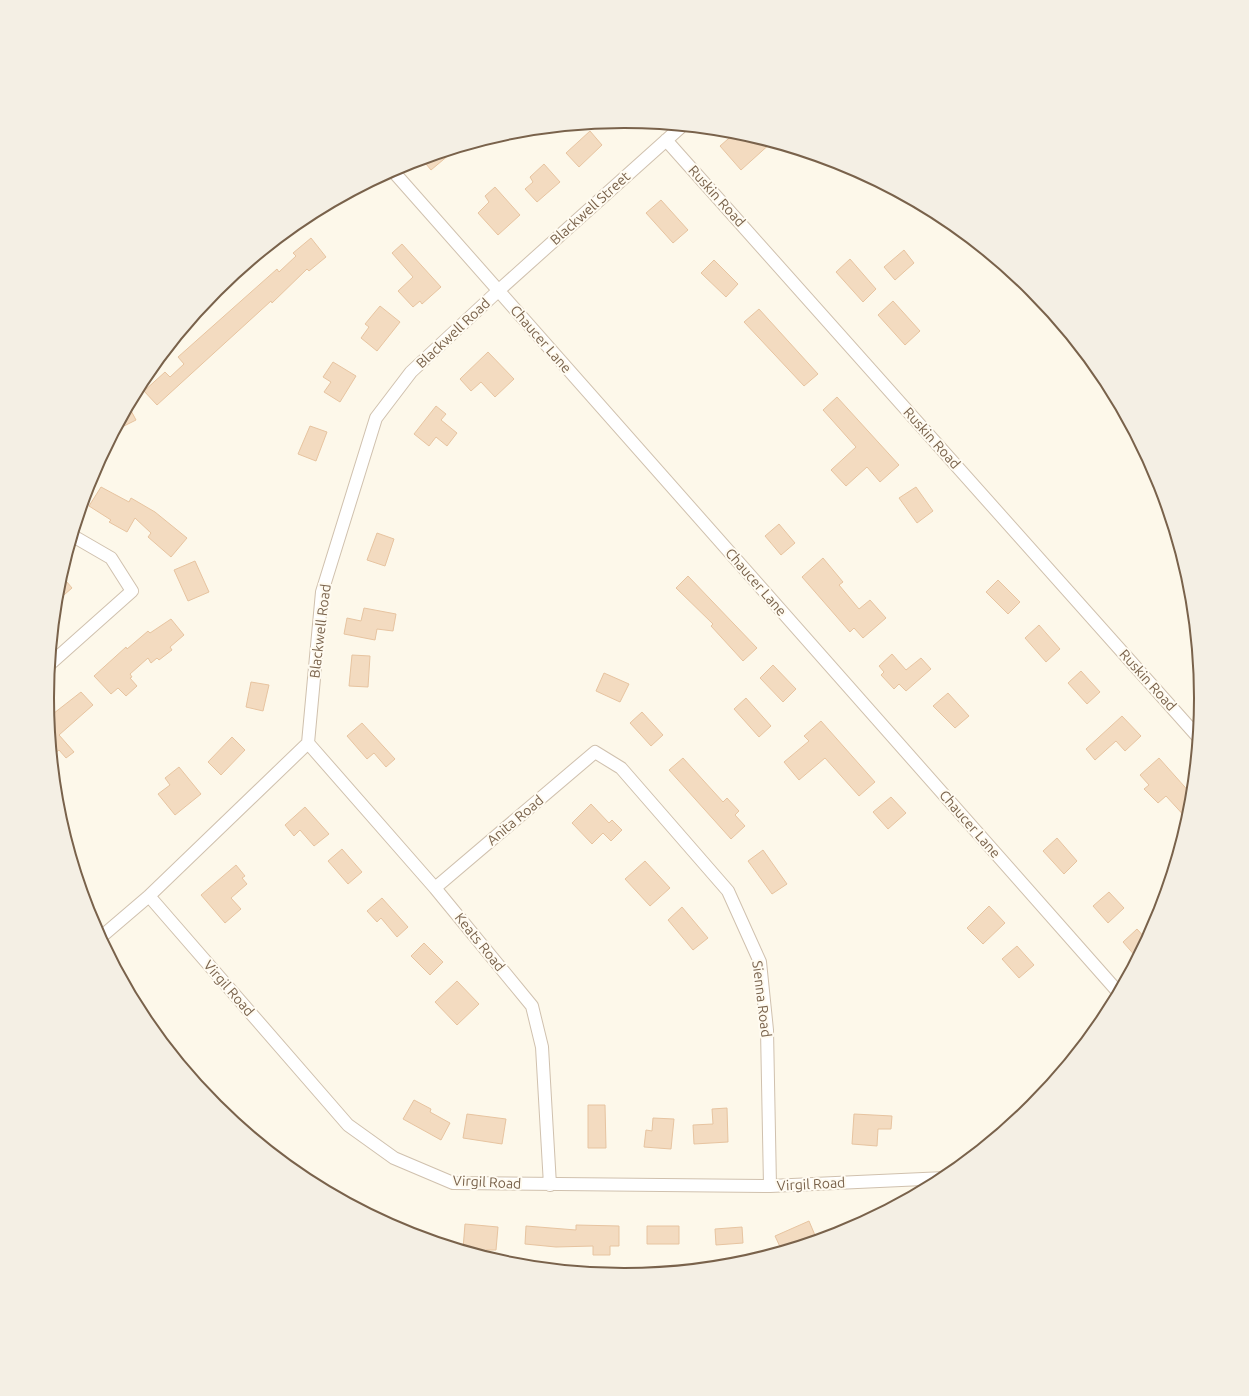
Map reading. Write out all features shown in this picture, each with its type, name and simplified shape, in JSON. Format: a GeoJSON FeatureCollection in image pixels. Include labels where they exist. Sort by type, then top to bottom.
{"type":"FeatureCollection","features":[{"type":"Feature","properties":{"kind":"street","name":"Blackwell Street"},"geometry":{"type":"LineString","coordinates":[[498,291],[677,130]]}},
{"type":"Feature","properties":{"kind":"street","name":"Ruskin Road"},"geometry":{"type":"LineString","coordinates":[[666,140],[1194,733]]}},
{"type":"Feature","properties":{"kind":"street","name":"Chaucer Lane"},"geometry":{"type":"LineString","coordinates":[[397,175],[1115,989]]}},
{"type":"Feature","properties":{"kind":"street","name":"Blackwell Road"},"geometry":{"type":"LineString","coordinates":[[308,744],[322,592],[376,418],[412,372],[498,291]]}},
{"type":"Feature","properties":{"kind":"street"},"geometry":{"type":"LineString","coordinates":[[55,659],[132,591],[111,558],[77,538]]}},
{"type":"Feature","properties":{"kind":"street","name":"Keats Road"},"geometry":{"type":"LineString","coordinates":[[308,744],[435,888],[532,1006],[542,1047],[550,1185]]}},
{"type":"Feature","properties":{"kind":"street"},"geometry":{"type":"LineString","coordinates":[[105,933],[149,896],[308,744]]}},
{"type":"Feature","properties":{"kind":"street","name":"Anita Road"},"geometry":{"type":"LineString","coordinates":[[435,888],[595,752]]}},
{"type":"Feature","properties":{"kind":"street","name":"Sienna Road"},"geometry":{"type":"LineString","coordinates":[[595,752],[621,768],[728,891],[760,962],[767,1030],[770,1186]]}},
{"type":"Feature","properties":{"kind":"street","name":"Virgil Road"},"geometry":{"type":"LineString","coordinates":[[149,896],[348,1125],[394,1158],[453,1183],[770,1186],[931,1179]]}},
{"type":"Feature","properties":{"kind":"building"},"geometry":{"type":"Polygon","coordinates":[[[590,131],[602,145],[579,167],[566,153],[590,131]]]}},
{"type":"Feature","properties":{"kind":"building"},"geometry":{"type":"Polygon","coordinates":[[[730,137],[768,146],[741,170],[720,146],[730,137]]]}},
{"type":"Feature","properties":{"kind":"building"},"geometry":{"type":"Polygon","coordinates":[[[448,156],[431,170],[426,164],[448,156]]]}},
{"type":"Feature","properties":{"kind":"building"},"geometry":{"type":"Polygon","coordinates":[[[544,164],[560,182],[537,202],[525,189],[533,182],[530,177],[544,164]]]}},
{"type":"Feature","properties":{"kind":"building"},"geometry":{"type":"Polygon","coordinates":[[[495,187],[520,215],[498,235],[478,213],[489,202],[485,196],[495,187]]]}},
{"type":"Feature","properties":{"kind":"building"},"geometry":{"type":"Polygon","coordinates":[[[661,200],[688,230],[673,243],[646,213],[661,200]]]}},
{"type":"Feature","properties":{"kind":"building"},"geometry":{"type":"Polygon","coordinates":[[[311,238],[326,257],[309,271],[307,269],[272,303],[271,301],[157,405],[144,391],[165,372],[170,377],[184,364],[178,357],[277,269],[279,272],[296,256],[293,253],[311,238]]]}},
{"type":"Feature","properties":{"kind":"building"},"geometry":{"type":"Polygon","coordinates":[[[402,244],[441,287],[422,304],[420,301],[413,307],[398,291],[413,277],[392,253],[402,244]]]}},
{"type":"Feature","properties":{"kind":"building"},"geometry":{"type":"Polygon","coordinates":[[[904,250],[914,263],[895,280],[884,267],[904,250]]]}},
{"type":"Feature","properties":{"kind":"building"},"geometry":{"type":"Polygon","coordinates":[[[850,259],[876,289],[863,302],[836,272],[850,259]]]}},
{"type":"Feature","properties":{"kind":"building"},"geometry":{"type":"Polygon","coordinates":[[[714,260],[738,284],[726,297],[701,273],[714,260]]]}},
{"type":"Feature","properties":{"kind":"building"},"geometry":{"type":"Polygon","coordinates":[[[893,301],[920,331],[905,345],[878,315],[893,301]]]}},
{"type":"Feature","properties":{"kind":"building"},"geometry":{"type":"Polygon","coordinates":[[[380,306],[400,322],[377,351],[361,338],[369,327],[365,324],[380,306]]]}},
{"type":"Feature","properties":{"kind":"building"},"geometry":{"type":"Polygon","coordinates":[[[759,309],[818,374],[804,386],[744,322],[759,309]]]}},
{"type":"Feature","properties":{"kind":"building"},"geometry":{"type":"Polygon","coordinates":[[[488,352],[514,379],[495,397],[481,382],[471,391],[460,379],[488,352]]]}},
{"type":"Feature","properties":{"kind":"building"},"geometry":{"type":"Polygon","coordinates":[[[333,362],[356,376],[340,402],[324,392],[331,382],[323,377],[333,362]]]}},
{"type":"Feature","properties":{"kind":"building"},"geometry":{"type":"Polygon","coordinates":[[[837,397],[899,465],[880,482],[867,467],[846,486],[831,470],[856,447],[823,410],[837,397]]]}},
{"type":"Feature","properties":{"kind":"building"},"geometry":{"type":"Polygon","coordinates":[[[436,406],[446,414],[441,420],[457,433],[447,446],[436,437],[429,446],[414,434],[436,406]]]}},
{"type":"Feature","properties":{"kind":"building"},"geometry":{"type":"Polygon","coordinates":[[[131,411],[136,420],[123,426],[131,411]]]}},
{"type":"Feature","properties":{"kind":"building"},"geometry":{"type":"Polygon","coordinates":[[[310,426],[327,432],[316,461],[298,454],[310,426]]]}},
{"type":"Feature","properties":{"kind":"building"},"geometry":{"type":"Polygon","coordinates":[[[101,487],[129,502],[131,498],[155,512],[187,538],[171,557],[148,537],[151,533],[135,518],[127,532],[109,522],[111,520],[89,506],[101,487]]]}},
{"type":"Feature","properties":{"kind":"building"},"geometry":{"type":"Polygon","coordinates":[[[916,487],[933,511],[917,523],[899,498],[916,487]]]}},
{"type":"Feature","properties":{"kind":"building"},"geometry":{"type":"Polygon","coordinates":[[[779,524],[795,543],[781,555],[765,536],[779,524]]]}},
{"type":"Feature","properties":{"kind":"building"},"geometry":{"type":"Polygon","coordinates":[[[377,533],[394,539],[385,566],[367,560],[377,533]]]}},
{"type":"Feature","properties":{"kind":"building"},"geometry":{"type":"Polygon","coordinates":[[[823,558],[843,582],[839,585],[859,609],[870,600],[886,618],[863,638],[854,628],[850,632],[802,577],[823,558]]]}},
{"type":"Feature","properties":{"kind":"building"},"geometry":{"type":"Polygon","coordinates":[[[195,561],[209,592],[188,601],[174,570],[195,561]]]}},
{"type":"Feature","properties":{"kind":"building"},"geometry":{"type":"Polygon","coordinates":[[[688,576],[757,648],[743,661],[711,626],[713,624],[676,588],[688,576]]]}},
{"type":"Feature","properties":{"kind":"building"},"geometry":{"type":"Polygon","coordinates":[[[998,580],[1020,602],[1008,614],[986,592],[998,580]]]}},
{"type":"Feature","properties":{"kind":"building"},"geometry":{"type":"Polygon","coordinates":[[[66,581],[72,588],[64,595],[66,581]]]}},
{"type":"Feature","properties":{"kind":"building"},"geometry":{"type":"Polygon","coordinates":[[[364,608],[396,614],[393,631],[377,629],[375,640],[344,634],[347,618],[361,621],[364,608]]]}},
{"type":"Feature","properties":{"kind":"building"},"geometry":{"type":"Polygon","coordinates":[[[171,619],[184,635],[170,647],[172,650],[159,660],[157,658],[151,663],[148,658],[130,674],[132,677],[130,678],[137,686],[126,696],[118,688],[111,694],[94,676],[126,647],[127,649],[148,631],[150,633],[171,619]]]}},
{"type":"Feature","properties":{"kind":"building"},"geometry":{"type":"Polygon","coordinates":[[[1039,625],[1060,649],[1046,662],[1025,638],[1039,625]]]}},
{"type":"Feature","properties":{"kind":"building"},"geometry":{"type":"Polygon","coordinates":[[[892,654],[906,670],[921,658],[931,669],[906,691],[899,684],[894,689],[881,675],[884,672],[879,666],[892,654]]]}},
{"type":"Feature","properties":{"kind":"building"},"geometry":{"type":"Polygon","coordinates":[[[352,655],[370,656],[368,687],[349,686],[352,655]]]}},
{"type":"Feature","properties":{"kind":"building"},"geometry":{"type":"Polygon","coordinates":[[[773,665],[796,689],[783,702],[760,678],[773,665]]]}},
{"type":"Feature","properties":{"kind":"building"},"geometry":{"type":"Polygon","coordinates":[[[1081,671],[1100,692],[1087,704],[1068,683],[1081,671]]]}},
{"type":"Feature","properties":{"kind":"building"},"geometry":{"type":"Polygon","coordinates":[[[604,673],[629,684],[620,702],[596,691],[604,673]]]}},
{"type":"Feature","properties":{"kind":"building"},"geometry":{"type":"Polygon","coordinates":[[[251,682],[269,685],[263,711],[246,707],[251,682]]]}},
{"type":"Feature","properties":{"kind":"building"},"geometry":{"type":"Polygon","coordinates":[[[81,692],[93,705],[59,735],[74,752],[66,758],[59,750],[57,752],[54,713],[81,692]]]}},
{"type":"Feature","properties":{"kind":"building"},"geometry":{"type":"Polygon","coordinates":[[[948,693],[969,716],[955,728],[933,706],[948,693]]]}},
{"type":"Feature","properties":{"kind":"building"},"geometry":{"type":"Polygon","coordinates":[[[746,698],[771,726],[759,737],[734,709],[746,698]]]}},
{"type":"Feature","properties":{"kind":"building"},"geometry":{"type":"Polygon","coordinates":[[[642,712],[663,735],[651,746],[630,723],[642,712]]]}},
{"type":"Feature","properties":{"kind":"building"},"geometry":{"type":"Polygon","coordinates":[[[1122,716],[1141,736],[1125,751],[1116,741],[1095,760],[1086,749],[1122,716]]]}},
{"type":"Feature","properties":{"kind":"building"},"geometry":{"type":"Polygon","coordinates":[[[821,721],[875,782],[859,796],[825,758],[799,780],[784,762],[809,741],[804,736],[821,721]]]}},
{"type":"Feature","properties":{"kind":"building"},"geometry":{"type":"Polygon","coordinates":[[[362,723],[395,759],[386,767],[374,753],[367,759],[347,736],[362,723]]]}},
{"type":"Feature","properties":{"kind":"building"},"geometry":{"type":"Polygon","coordinates":[[[232,737],[245,750],[221,775],[208,762],[232,737]]]}},
{"type":"Feature","properties":{"kind":"building"},"geometry":{"type":"Polygon","coordinates":[[[683,758],[723,802],[727,798],[739,811],[735,815],[745,826],[731,839],[669,770],[683,758]]]}},
{"type":"Feature","properties":{"kind":"building"},"geometry":{"type":"Polygon","coordinates":[[[1159,758],[1187,790],[1183,814],[1166,796],[1158,803],[1144,789],[1149,785],[1140,775],[1159,758]]]}},
{"type":"Feature","properties":{"kind":"building"},"geometry":{"type":"Polygon","coordinates":[[[179,767],[201,794],[175,815],[158,794],[170,785],[165,778],[179,767]]]}},
{"type":"Feature","properties":{"kind":"building"},"geometry":{"type":"Polygon","coordinates":[[[891,797],[906,813],[888,829],[873,812],[891,797]]]}},
{"type":"Feature","properties":{"kind":"building"},"geometry":{"type":"Polygon","coordinates":[[[591,804],[609,823],[612,820],[622,830],[611,841],[603,833],[592,844],[572,823],[591,804]]]}},
{"type":"Feature","properties":{"kind":"building"},"geometry":{"type":"Polygon","coordinates":[[[305,807],[329,834],[314,846],[300,830],[294,836],[285,825],[305,807]]]}},
{"type":"Feature","properties":{"kind":"building"},"geometry":{"type":"Polygon","coordinates":[[[1057,838],[1077,861],[1064,874],[1043,851],[1057,838]]]}},
{"type":"Feature","properties":{"kind":"building"},"geometry":{"type":"Polygon","coordinates":[[[342,849],[362,872],[348,884],[328,861],[342,849]]]}},
{"type":"Feature","properties":{"kind":"building"},"geometry":{"type":"Polygon","coordinates":[[[763,850],[787,884],[772,894],[748,861],[763,850]]]}},
{"type":"Feature","properties":{"kind":"building"},"geometry":{"type":"Polygon","coordinates":[[[645,861],[670,888],[650,906],[625,879],[645,861]]]}},
{"type":"Feature","properties":{"kind":"building"},"geometry":{"type":"Polygon","coordinates":[[[236,865],[245,876],[242,878],[247,884],[231,898],[241,909],[225,923],[201,895],[236,865]]]}},
{"type":"Feature","properties":{"kind":"building"},"geometry":{"type":"Polygon","coordinates":[[[1109,892],[1124,908],[1108,923],[1093,906],[1109,892]]]}},
{"type":"Feature","properties":{"kind":"building"},"geometry":{"type":"Polygon","coordinates":[[[382,898],[408,927],[397,937],[381,918],[377,922],[367,911],[382,898]]]}},
{"type":"Feature","properties":{"kind":"building"},"geometry":{"type":"Polygon","coordinates":[[[989,906],[1005,923],[983,944],[967,928],[989,906]]]}},
{"type":"Feature","properties":{"kind":"building"},"geometry":{"type":"Polygon","coordinates":[[[682,907],[708,938],[693,950],[668,920],[682,907]]]}},
{"type":"Feature","properties":{"kind":"building"},"geometry":{"type":"Polygon","coordinates":[[[1137,929],[1143,935],[1134,954],[1123,942],[1137,929]]]}},
{"type":"Feature","properties":{"kind":"building"},"geometry":{"type":"Polygon","coordinates":[[[424,943],[443,962],[430,975],[411,956],[424,943]]]}},
{"type":"Feature","properties":{"kind":"building"},"geometry":{"type":"Polygon","coordinates":[[[1017,946],[1034,965],[1019,978],[1002,959],[1017,946]]]}},
{"type":"Feature","properties":{"kind":"building"},"geometry":{"type":"Polygon","coordinates":[[[457,981],[479,1004],[457,1025],[435,1002],[457,981]]]}},
{"type":"Feature","properties":{"kind":"building"},"geometry":{"type":"Polygon","coordinates":[[[414,1100],[431,1109],[430,1112],[450,1123],[441,1140],[403,1119],[414,1100]]]}},
{"type":"Feature","properties":{"kind":"building"},"geometry":{"type":"Polygon","coordinates":[[[588,1105],[605,1105],[606,1148],[588,1148],[588,1105]]]}},
{"type":"Feature","properties":{"kind":"building"},"geometry":{"type":"Polygon","coordinates":[[[727,1108],[728,1142],[694,1144],[693,1125],[713,1124],[712,1109],[727,1108]]]}},
{"type":"Feature","properties":{"kind":"building"},"geometry":{"type":"Polygon","coordinates":[[[467,1114],[506,1119],[502,1144],[463,1138],[467,1114]]]}},
{"type":"Feature","properties":{"kind":"building"},"geometry":{"type":"Polygon","coordinates":[[[854,1114],[892,1116],[891,1129],[878,1129],[877,1146],[852,1144],[854,1114]]]}},
{"type":"Feature","properties":{"kind":"building"},"geometry":{"type":"Polygon","coordinates":[[[653,1118],[674,1119],[671,1149],[644,1147],[646,1130],[652,1131],[653,1118]]]}},
{"type":"Feature","properties":{"kind":"building"},"geometry":{"type":"Polygon","coordinates":[[[809,1221],[815,1235],[780,1247],[775,1236],[809,1221]]]}},
{"type":"Feature","properties":{"kind":"building"},"geometry":{"type":"Polygon","coordinates":[[[465,1224],[498,1227],[496,1250],[486,1251],[463,1245],[465,1224]]]}},
{"type":"Feature","properties":{"kind":"building"},"geometry":{"type":"Polygon","coordinates":[[[576,1225],[619,1226],[619,1246],[610,1246],[610,1255],[593,1255],[593,1246],[556,1247],[525,1244],[526,1226],[576,1230],[576,1225]]]}},
{"type":"Feature","properties":{"kind":"building"},"geometry":{"type":"Polygon","coordinates":[[[647,1226],[679,1226],[679,1244],[647,1244],[647,1226]]]}},
{"type":"Feature","properties":{"kind":"building"},"geometry":{"type":"Polygon","coordinates":[[[742,1227],[743,1243],[716,1245],[715,1229],[742,1227]]]}}]}
